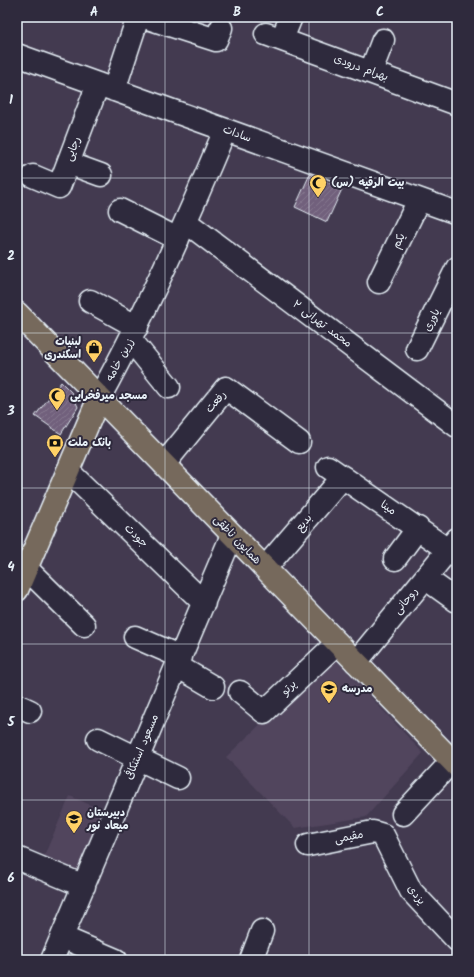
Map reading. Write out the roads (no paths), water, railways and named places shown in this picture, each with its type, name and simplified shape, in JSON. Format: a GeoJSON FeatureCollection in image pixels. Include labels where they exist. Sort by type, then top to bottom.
{"type":"FeatureCollection","features":[{"type":"Feature","properties":{"kind":"main road","name":"همایون ناطقی"},"geometry":{"type":"LineString","coordinates":[[20,321],[164,464],[455,764]]}},
{"type":"Feature","properties":{"kind":"main road","name":"زرین خامه"},"geometry":{"type":"LineString","coordinates":[[17,590],[99,398]]}},
{"type":"Feature","properties":{"kind":"street","name":"رجایی"},"geometry":{"type":"LineString","coordinates":[[33,176],[59,187],[68,163],[106,87],[138,17]]}},
{"type":"Feature","properties":{"kind":"street"},"geometry":{"type":"LineString","coordinates":[[145,17],[216,40],[221,28]]}},
{"type":"Feature","properties":{"kind":"street","name":"بهرام درودی"},"geometry":{"type":"LineString","coordinates":[[290,17],[274,36],[457,104]]}},
{"type":"Feature","properties":{"kind":"street"},"geometry":{"type":"LineString","coordinates":[[371,71],[383,40]]}},
{"type":"Feature","properties":{"kind":"street","name":"سادات"},"geometry":{"type":"LineString","coordinates":[[17,55],[457,213]]}},
{"type":"Feature","properties":{"kind":"street","name":"زرین خامه"},"geometry":{"type":"LineString","coordinates":[[99,398],[134,334],[182,231],[225,130]]}},
{"type":"Feature","properties":{"kind":"street"},"geometry":{"type":"LineString","coordinates":[[68,163],[101,175]]}},
{"type":"Feature","properties":{"kind":"street","name":"یکم"},"geometry":{"type":"LineString","coordinates":[[379,282],[419,200]]}},
{"type":"Feature","properties":{"kind":"street","name":"محمد تهرانی ۲"},"geometry":{"type":"LineString","coordinates":[[120,210],[182,231],[457,426]]}},
{"type":"Feature","properties":{"kind":"street","name":"یاوری"},"geometry":{"type":"LineString","coordinates":[[417,350],[457,268]]}},
{"type":"Feature","properties":{"kind":"street"},"geometry":{"type":"LineString","coordinates":[[90,301],[134,334],[169,387]]}},
{"type":"Feature","properties":{"kind":"street","name":"رفعت"},"geometry":{"type":"LineString","coordinates":[[164,464],[226,388],[299,442]]}},
{"type":"Feature","properties":{"kind":"street","name":"جودت"},"geometry":{"type":"LineString","coordinates":[[68,471],[204,603]]}},
{"type":"Feature","properties":{"kind":"street","name":"مینا"},"geometry":{"type":"LineString","coordinates":[[336,472],[418,528],[453,545]]}},
{"type":"Feature","properties":{"kind":"street","name":"بدیع"},"geometry":{"type":"LineString","coordinates":[[265,568],[336,472]]}},
{"type":"Feature","properties":{"kind":"street"},"geometry":{"type":"LineString","coordinates":[[395,559],[418,528]]}},
{"type":"Feature","properties":{"kind":"street","name":"مسعود استنکافی"},"geometry":{"type":"LineString","coordinates":[[52,960],[232,535]]}},
{"type":"Feature","properties":{"kind":"street","name":"روحانی"},"geometry":{"type":"LineString","coordinates":[[356,662],[453,545]]}},
{"type":"Feature","properties":{"kind":"street"},"geometry":{"type":"LineString","coordinates":[[26,568],[84,625]]}},
{"type":"Feature","properties":{"kind":"street"},"geometry":{"type":"LineString","coordinates":[[425,578],[457,601]]}},
{"type":"Feature","properties":{"kind":"street"},"geometry":{"type":"LineString","coordinates":[[135,637],[179,662],[213,687]]}},
{"type":"Feature","properties":{"kind":"street","name":"پرتو"},"geometry":{"type":"LineString","coordinates":[[240,692],[264,712],[337,643]]}},
{"type":"Feature","properties":{"kind":"street"},"geometry":{"type":"LineString","coordinates":[[98,739],[178,778]]}},
{"type":"Feature","properties":{"kind":"street"},"geometry":{"type":"LineString","coordinates":[[403,814],[455,764]]}},
{"type":"Feature","properties":{"kind":"street","name":"مقیمی"},"geometry":{"type":"LineString","coordinates":[[308,845],[376,832],[383,835],[387,841]]}},
{"type":"Feature","properties":{"kind":"street","name":"یزدی"},"geometry":{"type":"LineString","coordinates":[[387,841],[411,892],[457,940]]}},
{"type":"Feature","properties":{"kind":"street"},"geometry":{"type":"LineString","coordinates":[[17,858],[84,886]]}},
{"type":"Feature","properties":{"kind":"street"},"geometry":{"type":"LineString","coordinates":[[251,960],[262,931]]}},
{"type":"Feature","properties":{"kind":"street"},"geometry":{"type":"LineString","coordinates":[[62,937],[116,960]]}},
{"type":"Feature","properties":{"kind":"place","name":"بیت الرقیه (س)"},"geometry":{"type":"Point","coordinates":[318,198]}},
{"type":"Feature","properties":{"kind":"place","name":"لبنیات اسکندری"},"geometry":{"type":"Point","coordinates":[94,363]}},
{"type":"Feature","properties":{"kind":"place","name":"مسجد میرفخرایی"},"geometry":{"type":"Point","coordinates":[57,411]}},
{"type":"Feature","properties":{"kind":"place","name":"بانک ملت"},"geometry":{"type":"Point","coordinates":[55,458]}},
{"type":"Feature","properties":{"kind":"place","name":"مدرسه"},"geometry":{"type":"Point","coordinates":[329,704]}},
{"type":"Feature","properties":{"kind":"place","name":"دبیرستان میعاد نور"},"geometry":{"type":"Point","coordinates":[74,834]}}]}
